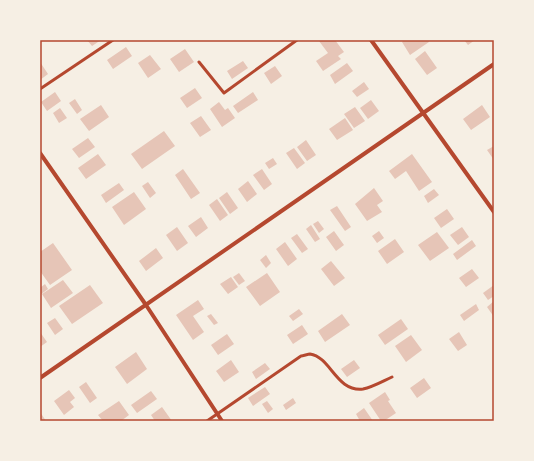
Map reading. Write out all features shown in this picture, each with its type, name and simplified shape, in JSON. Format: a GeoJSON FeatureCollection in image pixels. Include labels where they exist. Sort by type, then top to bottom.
{"type":"FeatureCollection","features":[{"type":"Feature","properties":{"kind":"street"},"geometry":{"type":"LineString","coordinates":[[371,40],[494,212]]}},
{"type":"Feature","properties":{"kind":"street"},"geometry":{"type":"LineString","coordinates":[[40,378],[494,64]]}},
{"type":"Feature","properties":{"kind":"street"},"geometry":{"type":"LineString","coordinates":[[40,153],[146,305],[222,421]]}},
{"type":"Feature","properties":{"kind":"lane"},"geometry":{"type":"LineString","coordinates":[[40,89],[112,40]]}},
{"type":"Feature","properties":{"kind":"lane"},"geometry":{"type":"LineString","coordinates":[[199,62],[224,93],[297,40]]}},
{"type":"Feature","properties":{"kind":"lane"},"geometry":{"type":"LineString","coordinates":[[207,421],[218,415],[301,356],[310,354],[321,360],[340,380],[352,388],[363,388],[392,377]]}},
{"type":"Feature","properties":{"kind":"building"},"geometry":{"type":"Polygon","coordinates":[[[87,40],[101,40],[92,46],[87,40]]]}},
{"type":"Feature","properties":{"kind":"building"},"geometry":{"type":"Polygon","coordinates":[[[335,40],[344,52],[338,56],[341,59],[323,71],[316,61],[328,53],[319,41],[335,40]]]}},
{"type":"Feature","properties":{"kind":"building"},"geometry":{"type":"Polygon","coordinates":[[[404,40],[428,40],[429,42],[410,55],[402,42],[404,40]]]}},
{"type":"Feature","properties":{"kind":"building"},"geometry":{"type":"Polygon","coordinates":[[[464,40],[475,40],[468,45],[464,40]]]}},
{"type":"Feature","properties":{"kind":"building"},"geometry":{"type":"Polygon","coordinates":[[[126,47],[132,56],[113,69],[107,60],[126,47]]]}},
{"type":"Feature","properties":{"kind":"building"},"geometry":{"type":"Polygon","coordinates":[[[185,49],[194,62],[179,72],[170,59],[185,49]]]}},
{"type":"Feature","properties":{"kind":"building"},"geometry":{"type":"Polygon","coordinates":[[[425,51],[437,68],[427,75],[415,59],[425,51]]]}},
{"type":"Feature","properties":{"kind":"building"},"geometry":{"type":"Polygon","coordinates":[[[150,55],[161,69],[148,78],[138,63],[150,55]]]}},
{"type":"Feature","properties":{"kind":"building"},"geometry":{"type":"Polygon","coordinates":[[[243,61],[248,68],[232,79],[227,71],[243,61]]]}},
{"type":"Feature","properties":{"kind":"building"},"geometry":{"type":"Polygon","coordinates":[[[40,62],[48,74],[40,80],[40,62]]]}},
{"type":"Feature","properties":{"kind":"building"},"geometry":{"type":"Polygon","coordinates":[[[347,63],[353,71],[335,84],[330,75],[347,63]]]}},
{"type":"Feature","properties":{"kind":"building"},"geometry":{"type":"Polygon","coordinates":[[[275,66],[282,76],[271,84],[264,73],[275,66]]]}},
{"type":"Feature","properties":{"kind":"building"},"geometry":{"type":"Polygon","coordinates":[[[364,82],[369,89],[357,97],[352,91],[364,82]]]}},
{"type":"Feature","properties":{"kind":"building"},"geometry":{"type":"Polygon","coordinates":[[[195,88],[202,98],[187,108],[180,98],[195,88]]]}},
{"type":"Feature","properties":{"kind":"building"},"geometry":{"type":"Polygon","coordinates":[[[55,92],[61,101],[47,111],[41,102],[55,92]]]}},
{"type":"Feature","properties":{"kind":"building"},"geometry":{"type":"Polygon","coordinates":[[[253,92],[258,100],[238,113],[233,106],[253,92]]]}},
{"type":"Feature","properties":{"kind":"building"},"geometry":{"type":"Polygon","coordinates":[[[75,99],[82,110],[77,114],[69,103],[75,99]]]}},
{"type":"Feature","properties":{"kind":"building"},"geometry":{"type":"Polygon","coordinates":[[[371,100],[379,111],[368,119],[360,108],[371,100]]]}},
{"type":"Feature","properties":{"kind":"building"},"geometry":{"type":"Polygon","coordinates":[[[219,102],[225,110],[228,108],[235,118],[222,127],[210,109],[219,102]]]}},
{"type":"Feature","properties":{"kind":"building"},"geometry":{"type":"Polygon","coordinates":[[[101,105],[109,117],[89,131],[80,119],[101,105]]]}},
{"type":"Feature","properties":{"kind":"building"},"geometry":{"type":"Polygon","coordinates":[[[482,105],[490,117],[471,130],[463,119],[482,105]]]}},
{"type":"Feature","properties":{"kind":"building"},"geometry":{"type":"Polygon","coordinates":[[[355,107],[365,121],[354,128],[344,114],[355,107]]]}},
{"type":"Feature","properties":{"kind":"building"},"geometry":{"type":"Polygon","coordinates":[[[60,108],[67,118],[59,123],[53,113],[60,108]]]}},
{"type":"Feature","properties":{"kind":"building"},"geometry":{"type":"Polygon","coordinates":[[[201,116],[211,130],[200,137],[190,123],[201,116]]]}},
{"type":"Feature","properties":{"kind":"building"},"geometry":{"type":"Polygon","coordinates":[[[345,118],[353,130],[337,140],[329,129],[345,118]]]}},
{"type":"Feature","properties":{"kind":"building"},"geometry":{"type":"Polygon","coordinates":[[[164,131],[175,146],[142,169],[131,154],[164,131]]]}},
{"type":"Feature","properties":{"kind":"building"},"geometry":{"type":"Polygon","coordinates":[[[88,138],[95,147],[79,158],[72,149],[88,138]]]}},
{"type":"Feature","properties":{"kind":"building"},"geometry":{"type":"Polygon","coordinates":[[[306,140],[316,155],[307,161],[297,147],[306,140]]]}},
{"type":"Feature","properties":{"kind":"building"},"geometry":{"type":"Polygon","coordinates":[[[494,146],[494,160],[487,150],[494,146]]]}},
{"type":"Feature","properties":{"kind":"building"},"geometry":{"type":"Polygon","coordinates":[[[294,148],[305,163],[297,169],[286,153],[294,148]]]}},
{"type":"Feature","properties":{"kind":"building"},"geometry":{"type":"Polygon","coordinates":[[[98,154],[106,165],[86,179],[78,168],[98,154]]]}},
{"type":"Feature","properties":{"kind":"building"},"geometry":{"type":"Polygon","coordinates":[[[412,154],[432,182],[419,191],[406,171],[395,179],[389,171],[412,154]]]}},
{"type":"Feature","properties":{"kind":"building"},"geometry":{"type":"Polygon","coordinates":[[[273,158],[277,164],[269,169],[265,163],[273,158]]]}},
{"type":"Feature","properties":{"kind":"building"},"geometry":{"type":"Polygon","coordinates":[[[183,169],[200,193],[191,199],[175,175],[183,169]]]}},
{"type":"Feature","properties":{"kind":"building"},"geometry":{"type":"Polygon","coordinates":[[[262,169],[272,184],[264,190],[253,175],[262,169]]]}},
{"type":"Feature","properties":{"kind":"building"},"geometry":{"type":"Polygon","coordinates":[[[248,181],[257,194],[247,202],[238,189],[248,181]]]}},
{"type":"Feature","properties":{"kind":"building"},"geometry":{"type":"Polygon","coordinates":[[[148,182],[156,193],[150,198],[142,186],[148,182]]]}},
{"type":"Feature","properties":{"kind":"building"},"geometry":{"type":"Polygon","coordinates":[[[119,183],[124,190],[106,203],[101,195],[119,183]]]}},
{"type":"Feature","properties":{"kind":"building"},"geometry":{"type":"Polygon","coordinates":[[[374,188],[383,201],[377,205],[382,212],[367,221],[355,204],[374,188]]]}},
{"type":"Feature","properties":{"kind":"building"},"geometry":{"type":"Polygon","coordinates":[[[434,189],[439,195],[428,203],[424,196],[434,189]]]}},
{"type":"Feature","properties":{"kind":"building"},"geometry":{"type":"Polygon","coordinates":[[[134,192],[146,209],[124,225],[112,207],[134,192]]]}},
{"type":"Feature","properties":{"kind":"building"},"geometry":{"type":"Polygon","coordinates":[[[227,192],[238,208],[230,214],[219,198],[227,192]]]}},
{"type":"Feature","properties":{"kind":"building"},"geometry":{"type":"Polygon","coordinates":[[[217,199],[228,215],[220,221],[209,205],[217,199]]]}},
{"type":"Feature","properties":{"kind":"building"},"geometry":{"type":"Polygon","coordinates":[[[337,206],[351,227],[345,231],[330,210],[337,206]]]}},
{"type":"Feature","properties":{"kind":"building"},"geometry":{"type":"Polygon","coordinates":[[[447,209],[454,219],[441,228],[434,218],[447,209]]]}},
{"type":"Feature","properties":{"kind":"building"},"geometry":{"type":"Polygon","coordinates":[[[201,217],[208,228],[196,237],[188,226],[201,217]]]}},
{"type":"Feature","properties":{"kind":"building"},"geometry":{"type":"Polygon","coordinates":[[[318,221],[324,229],[319,233],[313,224],[318,221]]]}},
{"type":"Feature","properties":{"kind":"building"},"geometry":{"type":"Polygon","coordinates":[[[311,225],[320,239],[315,242],[306,229],[311,225]]]}},
{"type":"Feature","properties":{"kind":"building"},"geometry":{"type":"Polygon","coordinates":[[[177,227],[188,243],[177,251],[166,235],[177,227]]]}},
{"type":"Feature","properties":{"kind":"building"},"geometry":{"type":"Polygon","coordinates":[[[462,227],[469,237],[458,245],[450,235],[462,227]]]}},
{"type":"Feature","properties":{"kind":"building"},"geometry":{"type":"Polygon","coordinates":[[[334,231],[344,245],[336,251],[326,237],[334,231]]]}},
{"type":"Feature","properties":{"kind":"building"},"geometry":{"type":"Polygon","coordinates":[[[379,231],[384,238],[377,243],[372,236],[379,231]]]}},
{"type":"Feature","properties":{"kind":"building"},"geometry":{"type":"Polygon","coordinates":[[[437,232],[449,248],[430,261],[418,245],[437,232]]]}},
{"type":"Feature","properties":{"kind":"building"},"geometry":{"type":"Polygon","coordinates":[[[297,234],[308,249],[302,253],[291,238],[297,234]]]}},
{"type":"Feature","properties":{"kind":"building"},"geometry":{"type":"Polygon","coordinates":[[[395,239],[404,252],[387,264],[378,251],[395,239]]]}},
{"type":"Feature","properties":{"kind":"building"},"geometry":{"type":"Polygon","coordinates":[[[472,240],[476,246],[457,260],[453,254],[472,240]]]}},
{"type":"Feature","properties":{"kind":"building"},"geometry":{"type":"Polygon","coordinates":[[[285,242],[297,259],[288,266],[276,249],[285,242]]]}},
{"type":"Feature","properties":{"kind":"building"},"geometry":{"type":"Polygon","coordinates":[[[53,243],[72,270],[50,285],[40,271],[40,252],[53,243]]]}},
{"type":"Feature","properties":{"kind":"building"},"geometry":{"type":"Polygon","coordinates":[[[156,248],[163,258],[146,271],[139,261],[156,248]]]}},
{"type":"Feature","properties":{"kind":"building"},"geometry":{"type":"Polygon","coordinates":[[[266,255],[271,263],[266,268],[260,260],[266,255]]]}},
{"type":"Feature","properties":{"kind":"building"},"geometry":{"type":"Polygon","coordinates":[[[331,261],[345,278],[334,286],[321,269],[331,261]]]}},
{"type":"Feature","properties":{"kind":"building"},"geometry":{"type":"Polygon","coordinates":[[[472,269],[479,278],[466,287],[459,278],[472,269]]]}},
{"type":"Feature","properties":{"kind":"building"},"geometry":{"type":"Polygon","coordinates":[[[239,273],[245,281],[239,285],[233,277],[239,273]]]}},
{"type":"Feature","properties":{"kind":"building"},"geometry":{"type":"Polygon","coordinates":[[[267,273],[280,292],[260,306],[246,287],[267,273]]]}},
{"type":"Feature","properties":{"kind":"building"},"geometry":{"type":"Polygon","coordinates":[[[231,277],[238,287],[228,294],[220,284],[231,277]]]}},
{"type":"Feature","properties":{"kind":"building"},"geometry":{"type":"Polygon","coordinates":[[[63,280],[73,293],[51,308],[42,294],[63,280]]]}},
{"type":"Feature","properties":{"kind":"building"},"geometry":{"type":"Polygon","coordinates":[[[45,284],[48,289],[40,295],[40,288],[45,284]]]}},
{"type":"Feature","properties":{"kind":"building"},"geometry":{"type":"Polygon","coordinates":[[[90,285],[103,303],[72,324],[59,306],[90,285]]]}},
{"type":"Feature","properties":{"kind":"building"},"geometry":{"type":"Polygon","coordinates":[[[494,285],[494,296],[488,300],[483,293],[494,285]]]}},
{"type":"Feature","properties":{"kind":"building"},"geometry":{"type":"Polygon","coordinates":[[[198,300],[204,309],[193,316],[204,332],[193,340],[176,315],[198,300]]]}},
{"type":"Feature","properties":{"kind":"building"},"geometry":{"type":"Polygon","coordinates":[[[494,301],[494,317],[487,307],[494,301]]]}},
{"type":"Feature","properties":{"kind":"building"},"geometry":{"type":"Polygon","coordinates":[[[476,304],[479,310],[464,321],[460,315],[476,304]]]}},
{"type":"Feature","properties":{"kind":"building"},"geometry":{"type":"Polygon","coordinates":[[[299,309],[303,314],[293,321],[289,316],[299,309]]]}},
{"type":"Feature","properties":{"kind":"building"},"geometry":{"type":"Polygon","coordinates":[[[211,314],[218,323],[214,325],[207,316],[211,314]]]}},
{"type":"Feature","properties":{"kind":"building"},"geometry":{"type":"Polygon","coordinates":[[[342,314],[350,325],[325,342],[318,331],[342,314]]]}},
{"type":"Feature","properties":{"kind":"building"},"geometry":{"type":"Polygon","coordinates":[[[55,318],[63,329],[55,335],[47,323],[55,318]]]}},
{"type":"Feature","properties":{"kind":"building"},"geometry":{"type":"Polygon","coordinates":[[[401,319],[408,329],[385,345],[378,335],[401,319]]]}},
{"type":"Feature","properties":{"kind":"building"},"geometry":{"type":"Polygon","coordinates":[[[302,325],[308,334],[293,344],[287,335],[302,325]]]}},
{"type":"Feature","properties":{"kind":"building"},"geometry":{"type":"Polygon","coordinates":[[[40,332],[47,342],[40,347],[40,332]]]}},
{"type":"Feature","properties":{"kind":"building"},"geometry":{"type":"Polygon","coordinates":[[[459,332],[467,345],[458,351],[449,339],[459,332]]]}},
{"type":"Feature","properties":{"kind":"building"},"geometry":{"type":"Polygon","coordinates":[[[227,334],[234,344],[218,355],[211,345],[227,334]]]}},
{"type":"Feature","properties":{"kind":"building"},"geometry":{"type":"Polygon","coordinates":[[[411,335],[422,350],[406,362],[395,346],[411,335]]]}},
{"type":"Feature","properties":{"kind":"building"},"geometry":{"type":"Polygon","coordinates":[[[136,352],[147,369],[127,384],[115,367],[136,352]]]}},
{"type":"Feature","properties":{"kind":"building"},"geometry":{"type":"Polygon","coordinates":[[[231,360],[239,372],[224,382],[216,371],[231,360]]]}},
{"type":"Feature","properties":{"kind":"building"},"geometry":{"type":"Polygon","coordinates":[[[354,360],[360,368],[347,377],[341,369],[354,360]]]}},
{"type":"Feature","properties":{"kind":"building"},"geometry":{"type":"Polygon","coordinates":[[[265,363],[270,369],[256,379],[252,372],[265,363]]]}},
{"type":"Feature","properties":{"kind":"building"},"geometry":{"type":"Polygon","coordinates":[[[424,378],[431,388],[417,398],[410,388],[424,378]]]}},
{"type":"Feature","properties":{"kind":"building"},"geometry":{"type":"Polygon","coordinates":[[[86,382],[97,398],[90,403],[79,387],[86,382]]]}},
{"type":"Feature","properties":{"kind":"building"},"geometry":{"type":"Polygon","coordinates":[[[265,387],[270,394],[253,406],[248,398],[265,387]]]}},
{"type":"Feature","properties":{"kind":"building"},"geometry":{"type":"Polygon","coordinates":[[[69,390],[75,398],[70,402],[74,407],[64,415],[54,401],[69,390]]]}},
{"type":"Feature","properties":{"kind":"building"},"geometry":{"type":"Polygon","coordinates":[[[151,391],[157,399],[137,413],[131,405],[151,391]]]}},
{"type":"Feature","properties":{"kind":"building"},"geometry":{"type":"Polygon","coordinates":[[[385,392],[390,400],[388,401],[396,413],[384,421],[381,421],[369,403],[385,392]]]}},
{"type":"Feature","properties":{"kind":"building"},"geometry":{"type":"Polygon","coordinates":[[[293,398],[296,403],[286,410],[283,405],[293,398]]]}},
{"type":"Feature","properties":{"kind":"building"},"geometry":{"type":"Polygon","coordinates":[[[119,401],[129,415],[121,421],[103,421],[98,415],[119,401]]]}},
{"type":"Feature","properties":{"kind":"building"},"geometry":{"type":"Polygon","coordinates":[[[267,401],[273,409],[268,413],[262,404],[267,401]]]}},
{"type":"Feature","properties":{"kind":"building"},"geometry":{"type":"Polygon","coordinates":[[[162,407],[172,421],[155,421],[151,415],[162,407]]]}},
{"type":"Feature","properties":{"kind":"building"},"geometry":{"type":"Polygon","coordinates":[[[364,408],[373,421],[360,421],[356,414],[364,408]]]}},
{"type":"Feature","properties":{"kind":"building"},"geometry":{"type":"Polygon","coordinates":[[[40,412],[46,421],[40,421],[40,412]]]}}]}
